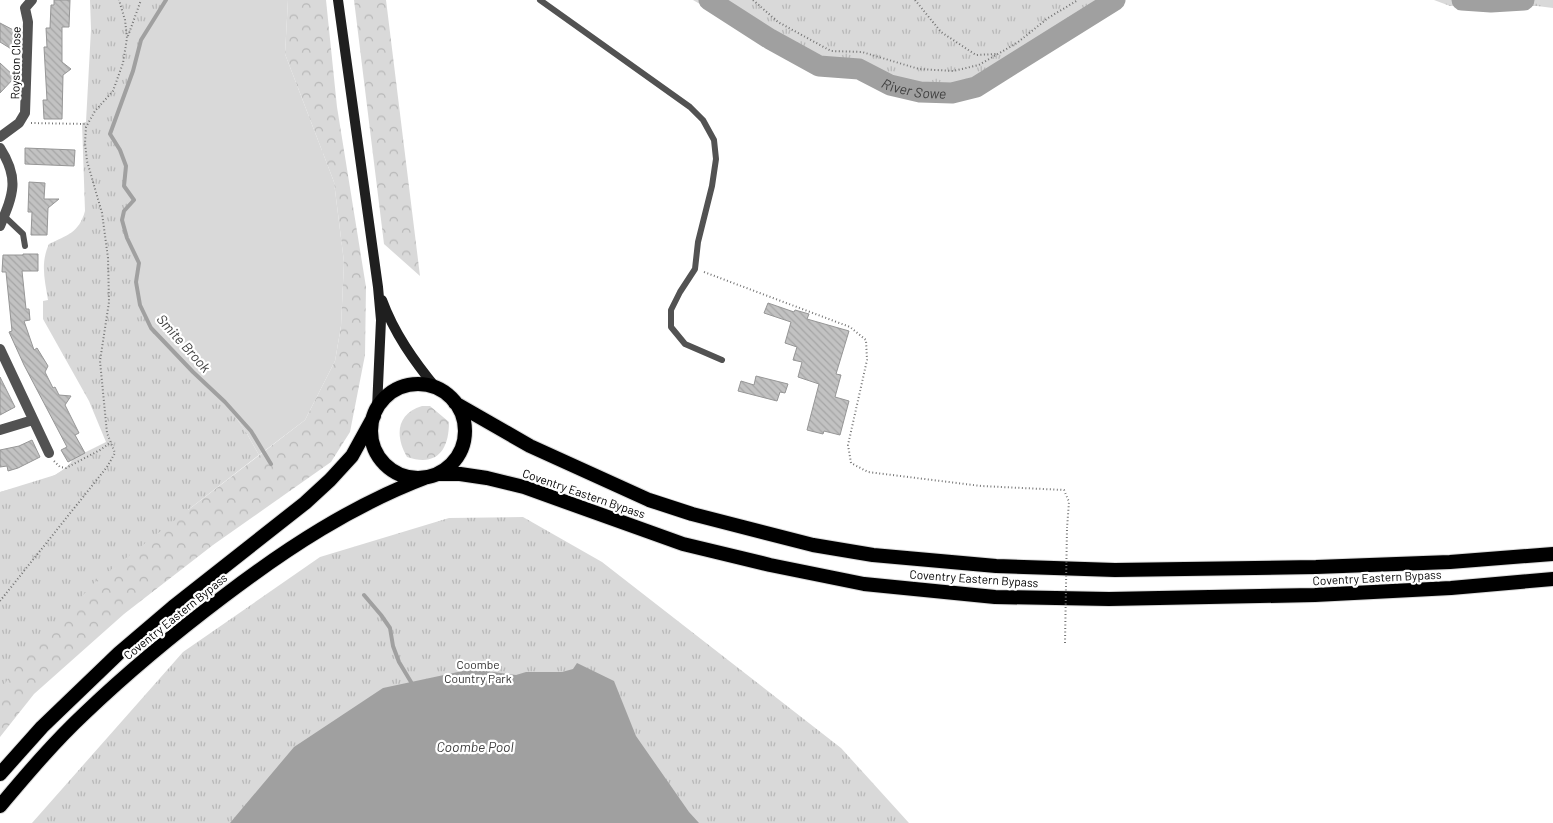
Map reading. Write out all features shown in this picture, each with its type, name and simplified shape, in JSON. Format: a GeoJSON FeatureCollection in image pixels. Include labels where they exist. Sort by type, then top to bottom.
{"type":"FeatureCollection","features":[{"type":"Feature","properties":{"kind":"highway"},"geometry":{"type":"LineString","coordinates":[[422,385],[436,388],[447,394],[455,403],[464,424],[462,445],[454,461],[432,476],[417,478],[403,476],[390,470],[376,453],[372,441],[371,426],[375,412],[386,397],[403,387],[422,385]]}},
{"type":"Feature","properties":{"kind":"highway","name":"Coventry Eastern Bypass"},"geometry":{"type":"LineString","coordinates":[[455,403],[530,446],[649,500],[692,514],[813,545],[874,554],[996,566],[1115,570],[1316,567],[1450,562],[1553,554]]}},
{"type":"Feature","properties":{"kind":"highway","name":"Coventry Eastern Bypass"},"geometry":{"type":"LineString","coordinates":[[0,774],[48,721],[119,652],[173,606],[306,503],[330,480],[352,456],[375,412]]}},
{"type":"Feature","properties":{"kind":"highway","name":"Coventry Eastern Bypass"},"geometry":{"type":"LineString","coordinates":[[0,806],[84,714],[173,635],[248,578],[307,538],[357,508],[400,488],[432,476],[460,474],[524,487],[683,544],[770,565],[864,584],[985,596],[1109,600],[1314,595],[1452,588],[1553,579]]}},
{"type":"Feature","properties":{"kind":"main road"},"geometry":{"type":"LineString","coordinates":[[338,0],[381,320],[375,412]]}},
{"type":"Feature","properties":{"kind":"main road"},"geometry":{"type":"LineString","coordinates":[[378,287],[393,326],[405,347],[436,388]]}},
{"type":"Feature","properties":{"kind":"street","name":"Royston Close"},"geometry":{"type":"LineString","coordinates":[[19,123],[26,106],[28,22],[26,3]]}},
{"type":"Feature","properties":{"kind":"street"},"geometry":{"type":"LineString","coordinates":[[0,137],[19,123]]}},
{"type":"Feature","properties":{"kind":"street"},"geometry":{"type":"LineString","coordinates":[[0,148],[8,165],[13,184],[13,195],[2,221]]}},
{"type":"Feature","properties":{"kind":"street"},"geometry":{"type":"LineString","coordinates":[[0,349],[49,453]]}},
{"type":"Feature","properties":{"kind":"street"},"geometry":{"type":"LineString","coordinates":[[0,430],[33,420]]}},
{"type":"Feature","properties":{"kind":"lane"},"geometry":{"type":"LineString","coordinates":[[540,0],[690,107],[703,120],[714,140],[716,159],[712,186],[698,242],[695,269],[671,310],[671,327],[685,344],[722,360]]}},
{"type":"Feature","properties":{"kind":"lane"},"geometry":{"type":"LineString","coordinates":[[2,221],[23,234],[26,246]]}},
{"type":"Feature","properties":{"kind":"path"},"geometry":{"type":"LineString","coordinates":[[118,0],[125,20],[127,38]]}},
{"type":"Feature","properties":{"kind":"path"},"geometry":{"type":"LineString","coordinates":[[0,601],[107,467],[115,452],[107,432],[100,360],[109,302],[108,258],[102,213],[87,162],[85,143],[88,124],[95,111],[113,90],[123,63],[127,38],[141,0]]}},
{"type":"Feature","properties":{"kind":"path"},"geometry":{"type":"LineString","coordinates":[[753,0],[778,22],[832,50],[862,52],[919,69],[954,72],[979,65],[1017,43],[1048,18],[1078,0]]}},
{"type":"Feature","properties":{"kind":"path"},"geometry":{"type":"LineString","coordinates":[[915,0],[941,32],[976,55],[998,54]]}},
{"type":"Feature","properties":{"kind":"path"},"geometry":{"type":"LineString","coordinates":[[19,123],[88,124]]}},
{"type":"Feature","properties":{"kind":"path"},"geometry":{"type":"LineString","coordinates":[[695,269],[850,327],[866,340],[867,360],[848,445],[851,463],[868,472],[981,486],[1064,490],[1068,502],[1065,643]]}},
{"type":"Feature","properties":{"kind":"path"},"geometry":{"type":"LineString","coordinates":[[49,453],[60,467],[66,468],[100,450],[110,442]]}},
{"type":"Feature","properties":{"kind":"green space"},"geometry":{"type":"Polygon","coordinates":[[[90,0],[166,0],[141,40],[133,71],[110,134],[120,150],[126,166],[124,186],[134,200],[124,211],[122,220],[127,238],[139,263],[136,282],[140,305],[151,328],[225,402],[259,455],[95,582],[12,672],[0,692],[0,492],[55,475],[69,466],[74,458],[106,442],[89,401],[43,319],[43,301],[48,300],[44,265],[46,251],[49,244],[76,229],[85,211],[82,123],[86,122],[91,29],[90,0]]]}},
{"type":"Feature","properties":{"kind":"green space"},"geometry":{"type":"Polygon","coordinates":[[[166,0],[288,0],[285,54],[334,182],[344,262],[341,326],[335,361],[305,420],[259,455],[225,402],[151,328],[140,305],[136,282],[139,263],[127,238],[122,220],[124,211],[134,200],[124,186],[126,165],[110,134],[133,71],[141,40],[166,0]]]}},
{"type":"Feature","properties":{"kind":"green space"},"geometry":{"type":"Polygon","coordinates":[[[288,0],[326,0],[337,107],[366,287],[365,355],[350,432],[331,462],[213,545],[124,614],[34,694],[0,737],[0,492],[51,477],[68,466],[74,458],[188,510],[305,420],[335,361],[341,326],[344,262],[334,182],[285,54],[288,0]]]}},
{"type":"Feature","properties":{"kind":"green space"},"geometry":{"type":"Polygon","coordinates":[[[354,0],[386,0],[420,276],[384,244],[354,0]]]}},
{"type":"Feature","properties":{"kind":"green space"},"geometry":{"type":"Polygon","coordinates":[[[693,0],[1124,0],[984,92],[960,100],[911,99],[877,87],[857,75],[839,77],[812,67],[775,48],[693,0]]]}},
{"type":"Feature","properties":{"kind":"green space"},"geometry":{"type":"Polygon","coordinates":[[[1434,0],[1553,0],[1553,8],[1537,6],[1450,6],[1434,0]]]}},
{"type":"Feature","properties":{"kind":"green space"},"geometry":{"type":"Polygon","coordinates":[[[422,406],[430,406],[449,422],[447,441],[439,454],[426,460],[417,460],[407,457],[401,441],[400,427],[407,414],[422,406]]]}},
{"type":"Feature","properties":{"kind":"green space","name":"Coombe Country Park"},"geometry":{"type":"Polygon","coordinates":[[[523,517],[602,562],[841,748],[909,823],[32,823],[183,652],[320,557],[449,518],[523,517]]]}},
{"type":"Feature","properties":{"kind":"water","name":"Coombe Pool"},"geometry":{"type":"Polygon","coordinates":[[[577,663],[614,681],[636,736],[689,812],[699,823],[230,823],[294,747],[383,688],[472,669],[516,675],[526,672],[562,672],[573,669],[577,663]]]}},
{"type":"Feature","properties":{"kind":"building"},"geometry":{"type":"Polygon","coordinates":[[[54,0],[70,0],[69,27],[62,27],[62,62],[71,69],[63,75],[62,119],[44,119],[43,100],[47,100],[44,47],[47,47],[46,28],[50,28],[51,5],[54,5],[54,0]]]}},
{"type":"Feature","properties":{"kind":"building"},"geometry":{"type":"Polygon","coordinates":[[[0,23],[21,34],[13,50],[0,42],[0,23]]]}},
{"type":"Feature","properties":{"kind":"building"},"geometry":{"type":"Polygon","coordinates":[[[0,63],[15,77],[0,93],[0,63]]]}},
{"type":"Feature","properties":{"kind":"building"},"geometry":{"type":"Polygon","coordinates":[[[25,148],[75,150],[74,166],[25,164],[25,148]]]}},
{"type":"Feature","properties":{"kind":"building"},"geometry":{"type":"Polygon","coordinates":[[[29,182],[45,183],[44,199],[59,199],[48,208],[47,235],[31,235],[32,212],[28,212],[29,182]]]}},
{"type":"Feature","properties":{"kind":"building"},"geometry":{"type":"Polygon","coordinates":[[[38,254],[38,271],[22,271],[26,309],[29,309],[30,320],[24,321],[34,350],[37,348],[48,366],[45,372],[53,388],[55,387],[59,395],[71,396],[65,405],[79,433],[75,435],[85,453],[68,462],[61,450],[67,447],[9,332],[12,331],[6,272],[2,272],[3,255],[38,254]]]}},
{"type":"Feature","properties":{"kind":"building"},"geometry":{"type":"Polygon","coordinates":[[[768,303],[794,312],[795,310],[809,314],[807,319],[849,331],[836,374],[841,375],[835,397],[849,401],[840,435],[824,431],[823,434],[807,430],[819,384],[798,377],[802,362],[793,360],[797,347],[785,343],[791,322],[764,313],[768,303]]]}},
{"type":"Feature","properties":{"kind":"building"},"geometry":{"type":"Polygon","coordinates":[[[756,376],[788,384],[785,393],[780,392],[777,401],[738,391],[741,381],[754,385],[756,376]]]}},
{"type":"Feature","properties":{"kind":"building"},"geometry":{"type":"Polygon","coordinates":[[[0,377],[15,407],[0,415],[0,377]]]}},
{"type":"Feature","properties":{"kind":"building"},"geometry":{"type":"Polygon","coordinates":[[[32,440],[40,457],[8,471],[7,466],[0,467],[0,450],[19,446],[32,440]]]}},
{"type":"Feature","properties":{"kind":"waterway","name":"Smite Brook"},"geometry":{"type":"LineString","coordinates":[[166,0],[141,40],[133,71],[110,134],[120,150],[126,166],[124,186],[134,200],[124,211],[122,220],[127,238],[139,263],[136,282],[140,305],[151,328],[225,402],[251,431],[271,464]]}},
{"type":"Feature","properties":{"kind":"waterway","name":"River Sowe"},"geometry":{"type":"LineString","coordinates":[[709,0],[770,39],[819,66],[859,69],[890,85],[920,92],[952,93],[976,87],[1115,0]]}},
{"type":"Feature","properties":{"kind":"waterway","name":"River Sowe"},"geometry":{"type":"LineString","coordinates":[[1462,0],[1491,2],[1524,0]]}},
{"type":"Feature","properties":{"kind":"waterway","name":"Smite Brook"},"geometry":{"type":"LineString","coordinates":[[364,595],[390,628],[393,646],[399,662],[411,682]]}}]}
